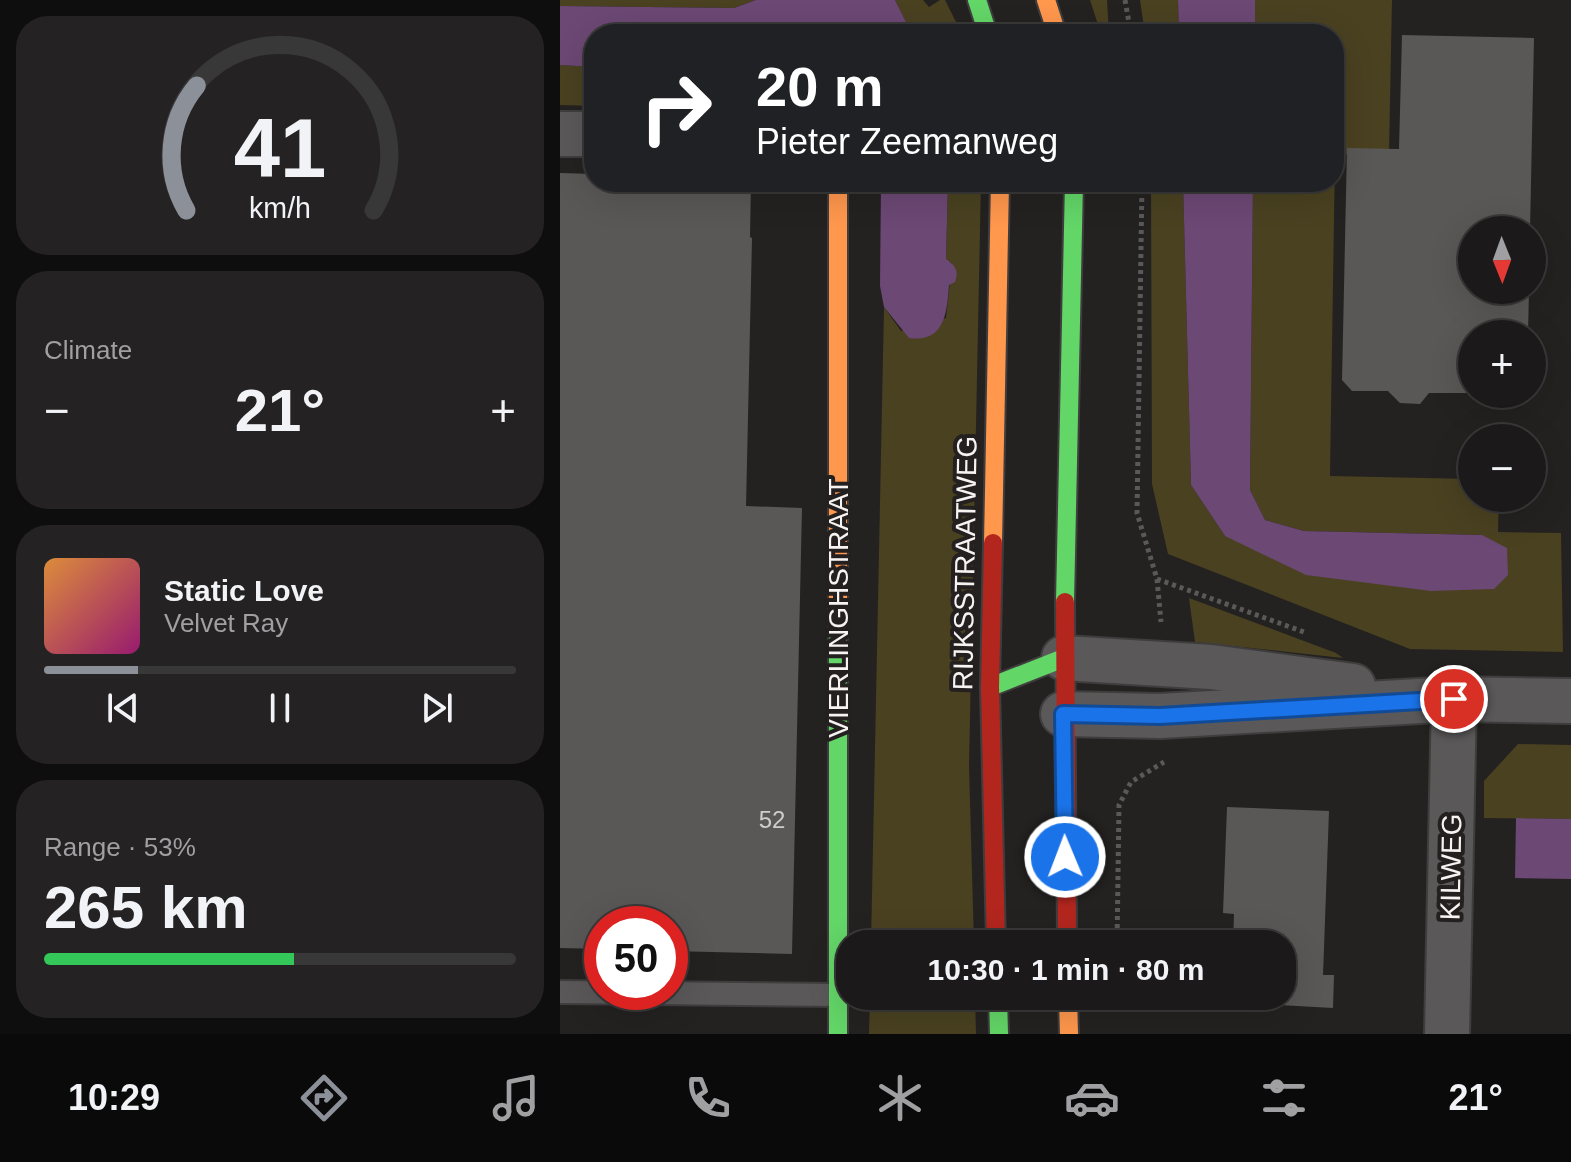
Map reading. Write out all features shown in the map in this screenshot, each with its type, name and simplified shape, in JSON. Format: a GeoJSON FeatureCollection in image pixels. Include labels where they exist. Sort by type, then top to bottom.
{"type":"FeatureCollection","features":[{"type":"Feature","properties":{"kind":"main road"},"geometry":{"type":"LineString","coordinates":[[977,0],[985,24]]}},
{"type":"Feature","properties":{"kind":"main road"},"geometry":{"type":"LineString","coordinates":[[1046,0],[1054,24]]}},
{"type":"Feature","properties":{"kind":"main road","name":"VIERLINGHSTRAAT"},"geometry":{"type":"LineString","coordinates":[[838,192],[839,930]]}},
{"type":"Feature","properties":{"kind":"main road","name":"RIJKSSTRAATWEG"},"geometry":{"type":"LineString","coordinates":[[996,930],[990,687],[1000,192]]}},
{"type":"Feature","properties":{"kind":"main road"},"geometry":{"type":"LineString","coordinates":[[1066,930],[1056,712],[1064,658],[1074,192]]}},
{"type":"Feature","properties":{"kind":"main road"},"geometry":{"type":"LineString","coordinates":[[990,687],[1064,658]]}},
{"type":"Feature","properties":{"kind":"main road"},"geometry":{"type":"LineString","coordinates":[[990,687],[1020,698]]}},
{"type":"Feature","properties":{"kind":"main road","name":"VIERLINGHSTRAAT"},"geometry":{"type":"LineString","coordinates":[[838,1034],[839,1010]]}},
{"type":"Feature","properties":{"kind":"main road"},"geometry":{"type":"LineString","coordinates":[[998,1010],[999,1034]]}},
{"type":"Feature","properties":{"kind":"main road"},"geometry":{"type":"LineString","coordinates":[[1068,1010],[1069,1034]]}},
{"type":"Feature","properties":{"kind":"street"},"geometry":{"type":"LineString","coordinates":[[560,134],[584,134]]}},
{"type":"Feature","properties":{"kind":"street"},"geometry":{"type":"LineString","coordinates":[[1064,658],[1211,667],[1454,699]]}},
{"type":"Feature","properties":{"kind":"street"},"geometry":{"type":"LineString","coordinates":[[1056,712],[1160,716],[1454,699],[1571,701]]}},
{"type":"Feature","properties":{"kind":"street","name":"KILWEG"},"geometry":{"type":"LineString","coordinates":[[1447,1034],[1454,699]]}},
{"type":"Feature","properties":{"kind":"lane"},"geometry":{"type":"LineString","coordinates":[[560,992],[836,995]]}},
{"type":"Feature","properties":{"kind":"path"},"geometry":{"type":"LineString","coordinates":[[1125,0],[1129,24]]}},
{"type":"Feature","properties":{"kind":"path"},"geometry":{"type":"LineString","coordinates":[[1142,192],[1137,513],[1157,579]]}},
{"type":"Feature","properties":{"kind":"path"},"geometry":{"type":"LineString","coordinates":[[1117,930],[1119,805],[1131,782],[1158,763]]}},
{"type":"Feature","properties":{"kind":"shaded area"},"geometry":{"type":"Polygon","coordinates":[[[560,0],[756,0],[734,8],[560,6],[560,0]]]}},
{"type":"Feature","properties":{"kind":"shaded area"},"geometry":{"type":"Polygon","coordinates":[[[756,0],[895,0],[907,24],[584,24],[584,66],[560,65],[560,6],[734,8],[756,0]]]}},
{"type":"Feature","properties":{"kind":"shaded area"},"geometry":{"type":"Polygon","coordinates":[[[895,0],[923,0],[929,7],[945,0],[957,24],[907,24],[895,0]]]}},
{"type":"Feature","properties":{"kind":"shaded area"},"geometry":{"type":"Polygon","coordinates":[[[1090,0],[1107,0],[1108,24],[1098,24],[1090,0]]]}},
{"type":"Feature","properties":{"kind":"shaded area"},"geometry":{"type":"Polygon","coordinates":[[[1140,0],[1178,0],[1179,24],[1144,24],[1140,0]]]}},
{"type":"Feature","properties":{"kind":"shaded area"},"geometry":{"type":"Polygon","coordinates":[[[1178,0],[1255,0],[1255,24],[1179,24],[1178,0]]]}},
{"type":"Feature","properties":{"kind":"shaded area"},"geometry":{"type":"Polygon","coordinates":[[[1255,0],[1392,0],[1389,153],[1344,155],[1344,24],[1255,24],[1255,0]]]}},
{"type":"Feature","properties":{"kind":"shaded area"},"geometry":{"type":"Polygon","coordinates":[[[560,65],[584,66],[584,106],[560,105],[560,65]]]}},
{"type":"Feature","properties":{"kind":"shaded area"},"geometry":{"type":"Polygon","coordinates":[[[881,192],[948,192],[946,259],[954,266],[957,275],[955,282],[949,285],[945,315],[937,331],[930,336],[909,338],[884,307],[880,286],[881,192]]]}},
{"type":"Feature","properties":{"kind":"shaded area"},"geometry":{"type":"Polygon","coordinates":[[[948,192],[981,192],[969,766],[974,930],[871,930],[884,307],[901,331],[946,318],[952,263],[946,260],[948,192]]]}},
{"type":"Feature","properties":{"kind":"shaded area"},"geometry":{"type":"Polygon","coordinates":[[[1151,192],[1183,192],[1191,485],[1225,536],[1482,535],[1304,531],[1265,520],[1250,490],[1253,192],[1334,192],[1330,476],[1458,479],[1458,512],[1499,512],[1498,532],[1561,533],[1563,652],[1410,649],[1168,554],[1152,484],[1151,192]]]}},
{"type":"Feature","properties":{"kind":"shaded area"},"geometry":{"type":"Polygon","coordinates":[[[1183,192],[1253,192],[1250,490],[1265,520],[1304,531],[1482,535],[1507,548],[1508,575],[1494,589],[1431,591],[1306,575],[1225,536],[1191,485],[1183,192]]]}},
{"type":"Feature","properties":{"kind":"shaded area"},"geometry":{"type":"Polygon","coordinates":[[[1189,598],[1336,653],[1343,658],[1195,642],[1189,598]]]}},
{"type":"Feature","properties":{"kind":"shaded area"},"geometry":{"type":"Polygon","coordinates":[[[1518,744],[1571,745],[1571,819],[1484,818],[1484,781],[1518,744]]]}},
{"type":"Feature","properties":{"kind":"shaded area"},"geometry":{"type":"Polygon","coordinates":[[[1516,818],[1571,819],[1571,879],[1515,878],[1516,818]]]}},
{"type":"Feature","properties":{"kind":"shaded area"},"geometry":{"type":"Polygon","coordinates":[[[870,1010],[975,1010],[976,1034],[869,1034],[870,1010]]]}},
{"type":"Feature","properties":{"kind":"building"},"geometry":{"type":"Polygon","coordinates":[[[1402,35],[1534,38],[1530,216],[1458,216],[1458,304],[1529,304],[1528,320],[1458,320],[1458,393],[1429,393],[1420,404],[1400,403],[1388,391],[1352,391],[1342,380],[1347,148],[1399,149],[1402,35]]]}},
{"type":"Feature","properties":{"kind":"building"},"geometry":{"type":"Polygon","coordinates":[[[560,173],[584,174],[584,192],[751,192],[746,506],[802,508],[792,954],[688,951],[688,906],[584,906],[584,949],[560,948],[560,173]]]}},
{"type":"Feature","properties":{"kind":"building"},"geometry":{"type":"Polygon","coordinates":[[[1227,807],[1329,811],[1323,975],[1334,975],[1333,1008],[1296,1006],[1296,930],[1233,930],[1234,914],[1223,913],[1227,807]]]}},
{"type":"Feature","properties":{"kind":"traffic: fast"},"geometry":{"type":"LineString","coordinates":[[977,0],[985,24]]}},
{"type":"Feature","properties":{"kind":"traffic: fast"},"geometry":{"type":"LineString","coordinates":[[1065,602],[1074,192]]}},
{"type":"Feature","properties":{"kind":"traffic: fast"},"geometry":{"type":"LineString","coordinates":[[838,613],[838,1034]]}},
{"type":"Feature","properties":{"kind":"traffic: fast"},"geometry":{"type":"LineString","coordinates":[[990,687],[1064,658]]}},
{"type":"Feature","properties":{"kind":"traffic: fast"},"geometry":{"type":"LineString","coordinates":[[998,1010],[999,1034]]}},
{"type":"Feature","properties":{"kind":"traffic: slow"},"geometry":{"type":"LineString","coordinates":[[1046,0],[1054,24]]}},
{"type":"Feature","properties":{"kind":"traffic: slow"},"geometry":{"type":"LineString","coordinates":[[838,192],[838,613]]}},
{"type":"Feature","properties":{"kind":"traffic: slow"},"geometry":{"type":"LineString","coordinates":[[993,543],[1000,192]]}},
{"type":"Feature","properties":{"kind":"traffic: slow"},"geometry":{"type":"LineString","coordinates":[[1068,1010],[1069,1034]]}},
{"type":"Feature","properties":{"kind":"traffic: jam"},"geometry":{"type":"LineString","coordinates":[[993,543],[990,687],[996,930]]}},
{"type":"Feature","properties":{"kind":"traffic: jam"},"geometry":{"type":"LineString","coordinates":[[1065,602],[1067,930]]}},
{"type":"Feature","properties":{"kind":"route"},"geometry":{"type":"LineString","coordinates":[[1065,857],[1063,714],[1160,716],[1454,699]]}}]}
